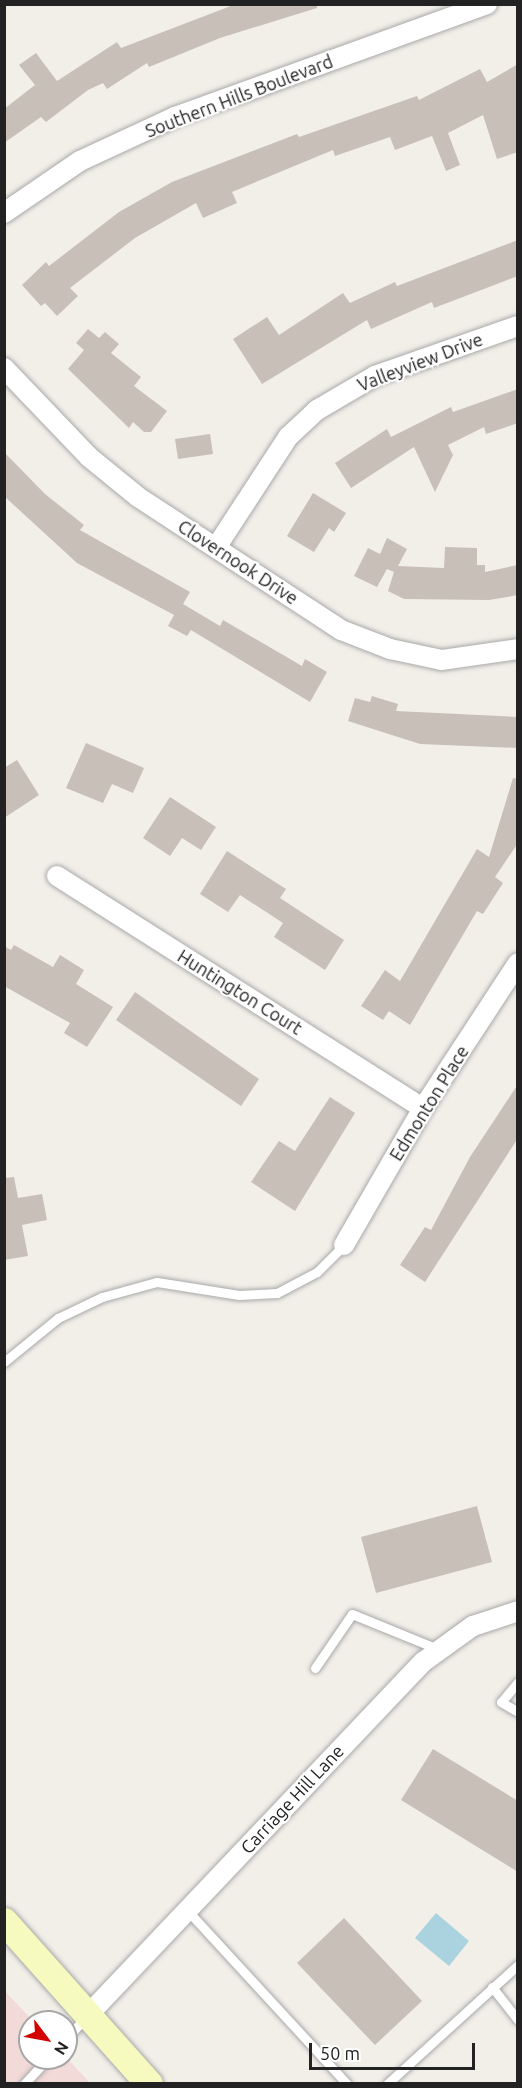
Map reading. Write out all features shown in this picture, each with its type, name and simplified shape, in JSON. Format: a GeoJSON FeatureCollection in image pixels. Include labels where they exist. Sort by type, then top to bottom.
{"type":"FeatureCollection","features":[{"type":"Feature","properties":{"kind":"main road"},"geometry":{"type":"LineString","coordinates":[[4,1921],[149,2084]]}},
{"type":"Feature","properties":{"kind":"street","name":"Southern Hills Boulevard"},"geometry":{"type":"LineString","coordinates":[[4,213],[80,161],[175,117],[487,4]]}},
{"type":"Feature","properties":{"kind":"street","name":"Valleyview Drive"},"geometry":{"type":"LineString","coordinates":[[217,546],[288,437],[317,410],[375,376],[518,326]]}},
{"type":"Feature","properties":{"kind":"street","name":"Clovernook Drive"},"geometry":{"type":"LineString","coordinates":[[4,368],[89,457],[138,497],[217,546],[341,630],[390,649],[442,660],[518,649]]}},
{"type":"Feature","properties":{"kind":"street","name":"Huntington Court"},"geometry":{"type":"LineString","coordinates":[[57,876],[423,1108]]}},
{"type":"Feature","properties":{"kind":"street","name":"Edmonton Place"},"geometry":{"type":"LineString","coordinates":[[344,1245],[423,1108],[518,963]]}},
{"type":"Feature","properties":{"kind":"street","name":"Carriage Hill Lane"},"geometry":{"type":"LineString","coordinates":[[88,2015],[423,1662],[473,1626],[518,1611]]}},
{"type":"Feature","properties":{"kind":"lane"},"geometry":{"type":"LineString","coordinates":[[4,1362],[58,1318],[102,1297],[157,1282],[239,1295],[277,1293],[317,1272],[344,1245]]}},
{"type":"Feature","properties":{"kind":"lane"},"geometry":{"type":"LineString","coordinates":[[315,1668],[352,1614],[440,1650]]}},
{"type":"Feature","properties":{"kind":"lane"},"geometry":{"type":"LineString","coordinates":[[518,1682],[501,1702],[518,1712]]}},
{"type":"Feature","properties":{"kind":"lane"},"geometry":{"type":"LineString","coordinates":[[187,1910],[348,2084]]}},
{"type":"Feature","properties":{"kind":"lane"},"geometry":{"type":"LineString","coordinates":[[387,2084],[518,1965]]}},
{"type":"Feature","properties":{"kind":"lane"},"geometry":{"type":"LineString","coordinates":[[492,1988],[518,2020]]}},
{"type":"Feature","properties":{"kind":"lane"},"geometry":{"type":"LineString","coordinates":[[78,2026],[88,2015]]}},
{"type":"Feature","properties":{"kind":"lane"},"geometry":{"type":"LineString","coordinates":[[24,2084],[37,2070]]}},
{"type":"Feature","properties":{"kind":"shaded area"},"geometry":{"type":"Polygon","coordinates":[[[4,1990],[23,2010],[18,2010],[18,2070],[78,2070],[90,2083],[5,2083],[4,1990]]]}},
{"type":"Feature","properties":{"kind":"water"},"geometry":{"type":"Polygon","coordinates":[[[436,1913],[469,1941],[449,1966],[415,1938],[436,1913]]]}},
{"type":"Feature","properties":{"kind":"building"},"geometry":{"type":"Polygon","coordinates":[[[236,4],[317,4],[317,8],[220,38],[149,67],[147,63],[107,89],[103,83],[88,90],[46,122],[41,117],[4,143],[4,109],[35,85],[19,65],[36,53],[57,81],[117,42],[121,48],[236,4]]]}},
{"type":"Feature","properties":{"kind":"building"},"geometry":{"type":"Polygon","coordinates":[[[518,64],[518,152],[497,159],[483,115],[448,133],[460,165],[446,171],[432,136],[395,150],[390,137],[335,156],[333,150],[232,192],[237,203],[203,218],[196,203],[135,238],[70,288],[78,296],[57,316],[45,303],[41,306],[22,285],[46,262],[49,266],[119,212],[172,182],[297,134],[299,137],[417,96],[419,100],[480,69],[487,82],[518,64]]]}},
{"type":"Feature","properties":{"kind":"building"},"geometry":{"type":"Polygon","coordinates":[[[518,240],[518,276],[434,308],[432,302],[371,329],[367,320],[262,384],[233,339],[267,317],[279,335],[343,293],[350,303],[395,282],[397,286],[518,240]]]}},
{"type":"Feature","properties":{"kind":"building"},"geometry":{"type":"Polygon","coordinates":[[[88,329],[99,338],[105,332],[119,344],[111,353],[141,377],[134,386],[167,411],[151,432],[144,432],[133,422],[129,428],[68,369],[84,350],[76,343],[88,329]]]}},
{"type":"Feature","properties":{"kind":"building"},"geometry":{"type":"Polygon","coordinates":[[[518,389],[518,423],[486,434],[484,427],[448,445],[453,455],[435,492],[414,447],[351,488],[335,463],[387,429],[391,437],[451,407],[453,412],[518,389]]]}},
{"type":"Feature","properties":{"kind":"building"},"geometry":{"type":"Polygon","coordinates":[[[210,434],[213,454],[178,459],[175,439],[210,434]]]}},
{"type":"Feature","properties":{"kind":"building"},"geometry":{"type":"Polygon","coordinates":[[[4,452],[45,494],[84,525],[80,530],[190,592],[183,604],[220,626],[223,620],[302,666],[305,659],[327,672],[310,702],[191,630],[187,636],[168,626],[174,615],[77,563],[4,496],[4,452]]]}},
{"type":"Feature","properties":{"kind":"building"},"geometry":{"type":"Polygon","coordinates":[[[313,493],[346,513],[334,532],[329,528],[314,552],[287,536],[313,493]]]}},
{"type":"Feature","properties":{"kind":"building"},"geometry":{"type":"Polygon","coordinates":[[[387,538],[407,549],[398,566],[444,568],[445,547],[477,548],[477,565],[485,565],[485,572],[518,565],[518,595],[489,600],[404,599],[388,591],[394,572],[387,569],[377,587],[354,576],[368,548],[380,554],[387,538]]]}},
{"type":"Feature","properties":{"kind":"building"},"geometry":{"type":"Polygon","coordinates":[[[372,696],[398,704],[396,711],[518,717],[518,748],[420,744],[348,721],[355,698],[370,702],[372,696]]]}},
{"type":"Feature","properties":{"kind":"building"},"geometry":{"type":"Polygon","coordinates":[[[86,743],[144,768],[133,793],[112,784],[103,803],[66,788],[86,743]]]}},
{"type":"Feature","properties":{"kind":"building"},"geometry":{"type":"Polygon","coordinates":[[[17,760],[39,795],[4,818],[4,768],[17,760]]]}},
{"type":"Feature","properties":{"kind":"building"},"geometry":{"type":"Polygon","coordinates":[[[513,778],[518,779],[518,843],[495,877],[503,883],[483,914],[477,911],[410,1025],[389,1011],[383,1020],[361,1006],[385,970],[400,981],[477,849],[489,857],[513,778]]]}},
{"type":"Feature","properties":{"kind":"building"},"geometry":{"type":"Polygon","coordinates":[[[170,797],[216,827],[201,850],[182,838],[170,856],[143,838],[170,797]]]}},
{"type":"Feature","properties":{"kind":"building"},"geometry":{"type":"Polygon","coordinates":[[[227,851],[286,889],[280,898],[344,940],[325,970],[274,937],[283,923],[240,895],[228,912],[200,894],[227,851]]]}},
{"type":"Feature","properties":{"kind":"building"},"geometry":{"type":"Polygon","coordinates":[[[14,945],[53,967],[60,955],[84,970],[76,984],[113,1007],[87,1047],[64,1033],[70,1023],[4,986],[4,946],[11,950],[14,945]]]}},
{"type":"Feature","properties":{"kind":"building"},"geometry":{"type":"Polygon","coordinates":[[[135,992],[259,1079],[241,1106],[116,1020],[135,992]]]}},
{"type":"Feature","properties":{"kind":"building"},"geometry":{"type":"Polygon","coordinates":[[[518,1084],[518,1138],[425,1282],[400,1265],[425,1227],[431,1230],[470,1157],[518,1084]]]}},
{"type":"Feature","properties":{"kind":"building"},"geometry":{"type":"Polygon","coordinates":[[[330,1097],[355,1113],[295,1211],[251,1182],[279,1141],[295,1151],[330,1097]]]}},
{"type":"Feature","properties":{"kind":"building"},"geometry":{"type":"Polygon","coordinates":[[[14,1177],[18,1198],[42,1194],[47,1220],[22,1225],[28,1256],[4,1260],[4,1178],[14,1177]]]}},
{"type":"Feature","properties":{"kind":"building"},"geometry":{"type":"Polygon","coordinates":[[[477,1506],[492,1562],[376,1593],[361,1537],[477,1506]]]}},
{"type":"Feature","properties":{"kind":"building"},"geometry":{"type":"Polygon","coordinates":[[[433,1749],[518,1801],[518,1872],[401,1800],[433,1749]]]}},
{"type":"Feature","properties":{"kind":"building"},"geometry":{"type":"Polygon","coordinates":[[[344,1918],[422,2001],[375,2045],[297,1963],[344,1918]]]}}]}
